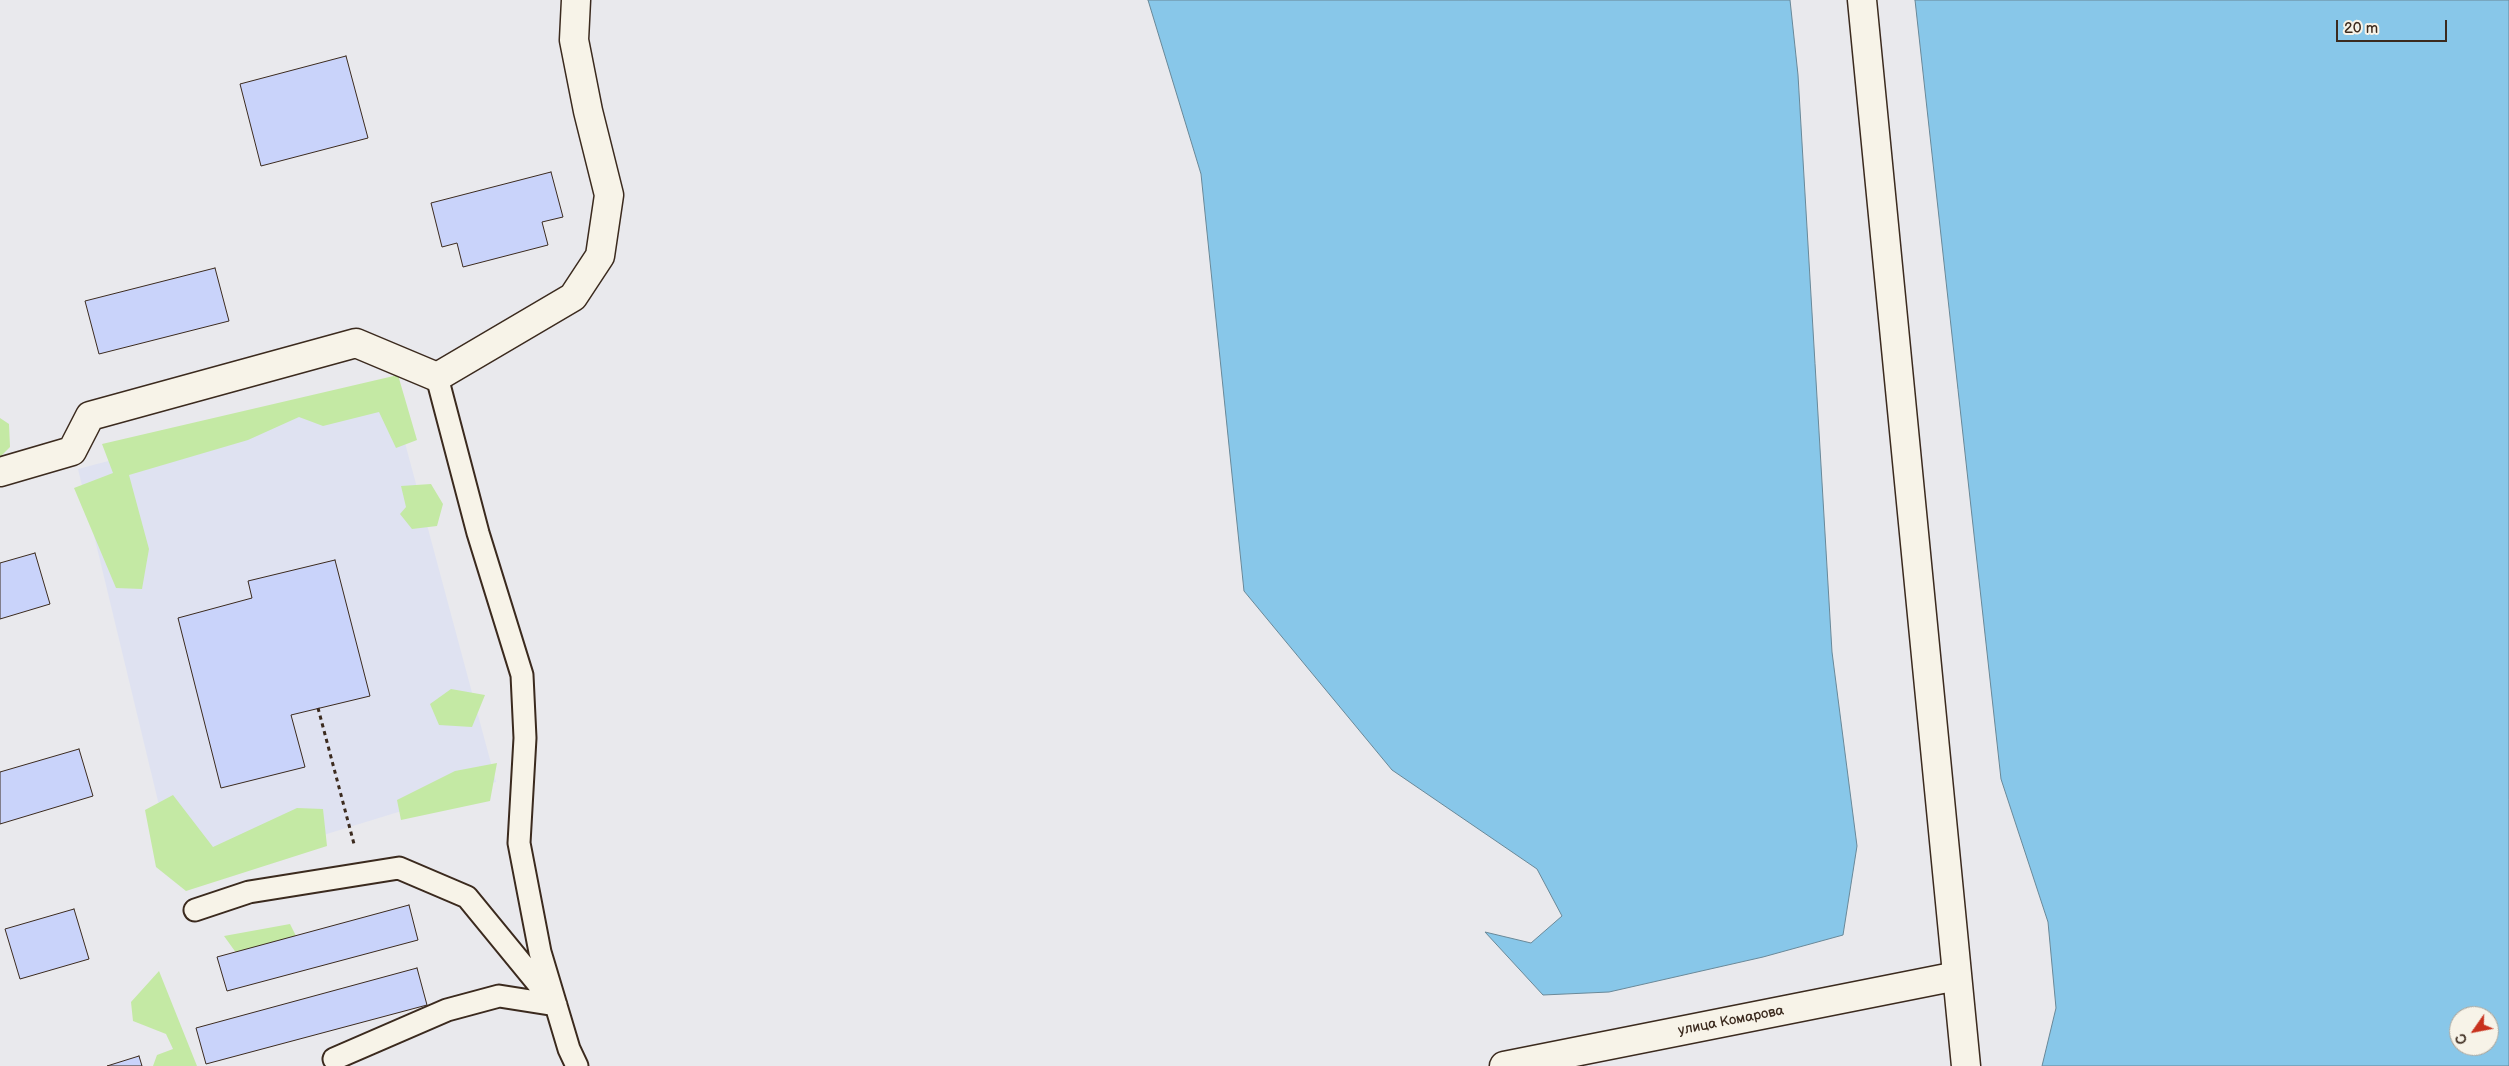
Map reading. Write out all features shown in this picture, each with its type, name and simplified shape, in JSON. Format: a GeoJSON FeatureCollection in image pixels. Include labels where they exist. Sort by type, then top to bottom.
{"type":"FeatureCollection","features":[{"type":"Feature","properties":{"kind":"street"},"geometry":{"type":"LineString","coordinates":[[0,472],[72,451],[90,416],[356,343],[437,378],[573,297],[600,256],[609,195],[588,111],[574,40],[576,0]]}},
{"type":"Feature","properties":{"kind":"street"},"geometry":{"type":"LineString","coordinates":[[1862,0],[1966,1066]]}},
{"type":"Feature","properties":{"kind":"street","name":"улица Комарова"},"geometry":{"type":"LineString","coordinates":[[1504,1066],[1957,976]]}},
{"type":"Feature","properties":{"kind":"lane"},"geometry":{"type":"LineString","coordinates":[[437,378],[478,534],[522,675],[525,738],[519,843],[540,952],[577,1066]]}},
{"type":"Feature","properties":{"kind":"lane"},"geometry":{"type":"LineString","coordinates":[[195,910],[249,892],[399,868],[467,897],[556,1005]]}},
{"type":"Feature","properties":{"kind":"lane"},"geometry":{"type":"LineString","coordinates":[[334,1060],[447,1010],[499,996],[556,1005]]}},
{"type":"Feature","properties":{"kind":"path"},"geometry":{"type":"LineString","coordinates":[[318,708],[348,828],[363,874]]}},
{"type":"Feature","properties":{"kind":"shaded area"},"geometry":{"type":"Polygon","coordinates":[[[390,387],[496,782],[177,880],[78,469],[390,387]]]}},
{"type":"Feature","properties":{"kind":"green space"},"geometry":{"type":"Polygon","coordinates":[[[398,375],[417,440],[396,448],[379,412],[323,426],[299,417],[248,440],[129,475],[149,549],[142,589],[116,588],[74,488],[113,473],[102,444],[398,375]]]}},
{"type":"Feature","properties":{"kind":"green space"},"geometry":{"type":"Polygon","coordinates":[[[0,418],[9,424],[10,447],[0,457],[0,418]]]}},
{"type":"Feature","properties":{"kind":"green space"},"geometry":{"type":"Polygon","coordinates":[[[431,484],[443,504],[437,526],[412,529],[400,514],[406,507],[401,486],[431,484]]]}},
{"type":"Feature","properties":{"kind":"green space"},"geometry":{"type":"Polygon","coordinates":[[[451,689],[485,695],[472,727],[439,725],[430,704],[451,689]]]}},
{"type":"Feature","properties":{"kind":"green space"},"geometry":{"type":"Polygon","coordinates":[[[497,763],[490,801],[401,820],[397,800],[455,771],[497,763]]]}},
{"type":"Feature","properties":{"kind":"green space"},"geometry":{"type":"Polygon","coordinates":[[[173,795],[213,847],[297,808],[323,809],[327,846],[186,891],[156,867],[145,810],[173,795]]]}},
{"type":"Feature","properties":{"kind":"green space"},"geometry":{"type":"Polygon","coordinates":[[[290,924],[301,946],[242,961],[224,936],[290,924]]]}},
{"type":"Feature","properties":{"kind":"green space"},"geometry":{"type":"Polygon","coordinates":[[[159,971],[197,1066],[153,1066],[157,1055],[173,1049],[166,1034],[133,1021],[131,1002],[159,971]]]}},
{"type":"Feature","properties":{"kind":"water"},"geometry":{"type":"Polygon","coordinates":[[[1148,0],[1790,0],[1798,75],[1832,652],[1857,846],[1843,935],[1763,957],[1609,992],[1543,995],[1485,932],[1531,943],[1562,916],[1537,869],[1392,770],[1244,591],[1201,174],[1148,0]]]}},
{"type":"Feature","properties":{"kind":"water"},"geometry":{"type":"Polygon","coordinates":[[[1915,0],[2509,0],[2509,1066],[2042,1066],[2056,1008],[2048,922],[2001,779],[1915,0]]]}},
{"type":"Feature","properties":{"kind":"building"},"geometry":{"type":"Polygon","coordinates":[[[346,56],[368,138],[261,166],[240,84],[346,56]]]}},
{"type":"Feature","properties":{"kind":"building"},"geometry":{"type":"Polygon","coordinates":[[[551,172],[563,217],[542,222],[548,245],[463,267],[457,243],[442,247],[431,203],[551,172]]]}},
{"type":"Feature","properties":{"kind":"building"},"geometry":{"type":"Polygon","coordinates":[[[215,268],[229,321],[99,354],[85,301],[215,268]]]}},
{"type":"Feature","properties":{"kind":"building"},"geometry":{"type":"Polygon","coordinates":[[[35,553],[50,604],[0,619],[0,563],[35,553]]]}},
{"type":"Feature","properties":{"kind":"building"},"geometry":{"type":"Polygon","coordinates":[[[335,560],[370,696],[291,715],[305,767],[221,788],[178,618],[252,598],[248,581],[335,560]]]}},
{"type":"Feature","properties":{"kind":"building"},"geometry":{"type":"Polygon","coordinates":[[[79,749],[93,796],[0,824],[0,772],[79,749]]]}},
{"type":"Feature","properties":{"kind":"building"},"geometry":{"type":"Polygon","coordinates":[[[409,905],[418,940],[227,991],[217,957],[409,905]]]}},
{"type":"Feature","properties":{"kind":"building"},"geometry":{"type":"Polygon","coordinates":[[[74,909],[89,959],[20,979],[5,929],[74,909]]]}},
{"type":"Feature","properties":{"kind":"building"},"geometry":{"type":"Polygon","coordinates":[[[417,968],[427,1005],[206,1064],[196,1028],[417,968]]]}},
{"type":"Feature","properties":{"kind":"building"},"geometry":{"type":"Polygon","coordinates":[[[139,1056],[142,1066],[107,1066],[139,1056]]]}}]}
